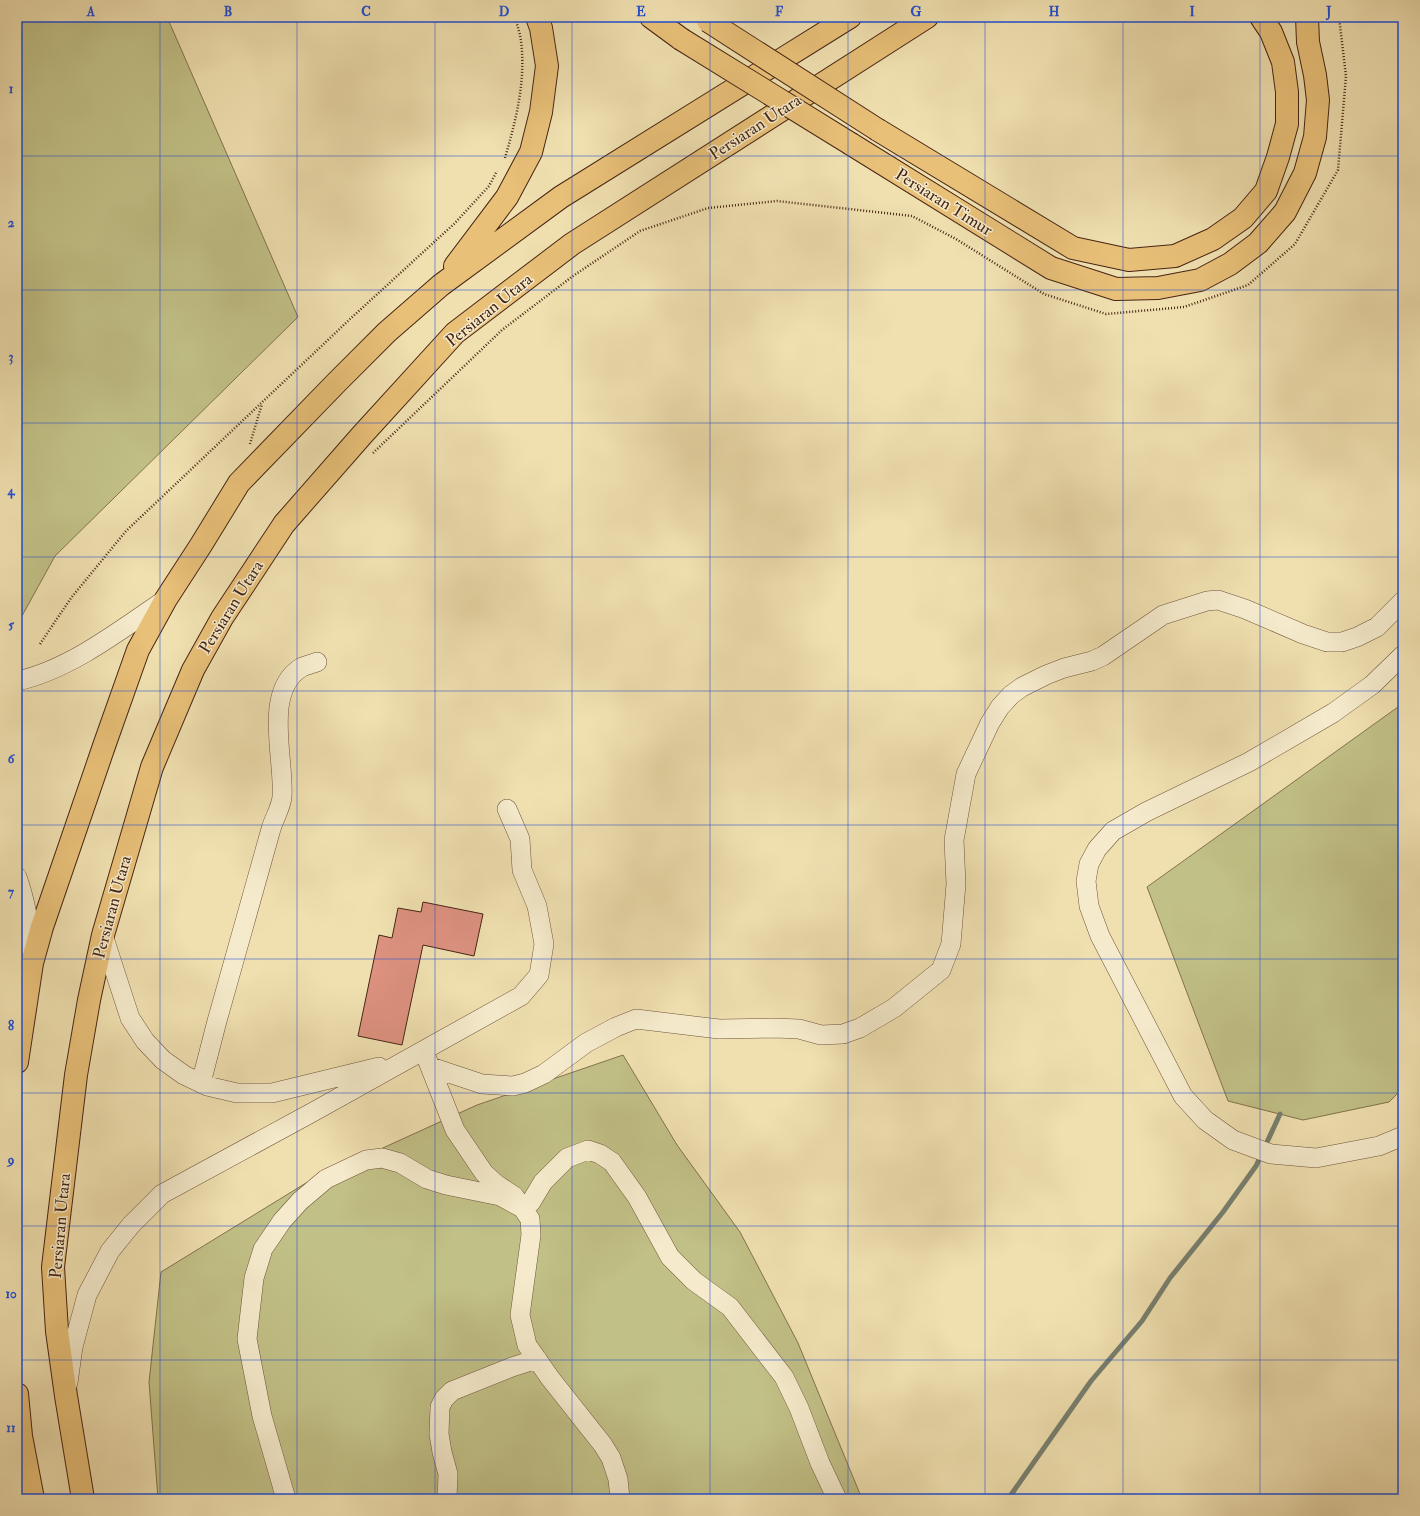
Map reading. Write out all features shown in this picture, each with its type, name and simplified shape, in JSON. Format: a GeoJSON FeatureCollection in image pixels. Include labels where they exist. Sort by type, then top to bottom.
{"type":"FeatureCollection","features":[{"type":"Feature","properties":{"kind":"main road"},"geometry":{"type":"LineString","coordinates":[[441,285],[507,197],[531,152],[542,112],[547,66],[541,28],[537,17]]}},
{"type":"Feature","properties":{"kind":"main road","name":"Persiaran Timur"},"geometry":{"type":"LineString","coordinates":[[651,17],[681,39],[1051,268],[1116,289],[1158,288],[1200,280],[1230,264],[1258,243],[1285,212],[1305,173],[1315,137],[1318,100],[1315,75],[1308,42],[1307,17]]}},
{"type":"Feature","properties":{"kind":"main road"},"geometry":{"type":"LineString","coordinates":[[17,1062],[32,963],[44,920],[138,650],[166,599],[239,483],[388,332],[441,285],[560,197],[850,17]]}},
{"type":"Feature","properties":{"kind":"main road","name":"Persiaran Utara"},"geometry":{"type":"LineString","coordinates":[[83,1499],[57,1331],[53,1267],[76,1074],[89,1000],[103,935],[152,767],[193,670],[222,618],[284,524],[362,435],[455,333],[572,244],[927,17]]}},
{"type":"Feature","properties":{"kind":"main road","name":"Persiaran Timur"},"geometry":{"type":"LineString","coordinates":[[706,19],[878,130],[1073,248],[1129,260],[1175,256],[1213,239],[1243,218],[1266,191],[1278,157],[1287,124],[1287,92],[1283,62],[1271,32],[1261,17]]}},
{"type":"Feature","properties":{"kind":"main road"},"geometry":{"type":"LineString","coordinates":[[17,1394],[21,1436],[33,1499]]}},
{"type":"Feature","properties":{"kind":"street"},"geometry":{"type":"LineString","coordinates":[[17,681],[34,677],[73,659],[111,637],[166,599]]}},
{"type":"Feature","properties":{"kind":"street"},"geometry":{"type":"LineString","coordinates":[[431,1067],[482,1084],[513,1086],[525,1083],[544,1074],[586,1043],[616,1027],[636,1019],[719,1029],[799,1029],[821,1035],[843,1034],[860,1028],[894,1008],[941,970],[951,944],[956,884],[954,840],[966,774],[986,730],[1000,707],[1011,695],[1022,687],[1046,675],[1064,668],[1092,661],[1103,656],[1163,615],[1208,601],[1218,600],[1245,609],[1303,634],[1327,642],[1342,642],[1357,637],[1377,627],[1403,601]]}},
{"type":"Feature","properties":{"kind":"street"},"geometry":{"type":"LineString","coordinates":[[1403,655],[1372,685],[1334,713],[1249,762],[1146,812],[1113,831],[1096,849],[1089,864],[1086,881],[1089,906],[1100,936],[1183,1096],[1205,1120],[1233,1140],[1270,1154],[1316,1158],[1379,1146],[1403,1136]]}},
{"type":"Feature","properties":{"kind":"street"},"geometry":{"type":"LineString","coordinates":[[201,1083],[271,829],[282,798],[278,714],[280,700],[285,686],[295,672],[304,666],[317,662]]}},
{"type":"Feature","properties":{"kind":"street"},"geometry":{"type":"LineString","coordinates":[[66,1396],[73,1346],[88,1295],[110,1251],[131,1225],[162,1194],[521,996],[539,975],[544,944],[537,906],[522,870],[520,839],[507,809]]}},
{"type":"Feature","properties":{"kind":"street"},"geometry":{"type":"LineString","coordinates":[[17,877],[26,906],[29,922],[32,963]]}},
{"type":"Feature","properties":{"kind":"street"},"geometry":{"type":"LineString","coordinates":[[103,935],[130,1018],[145,1041],[163,1060],[184,1075],[201,1083],[237,1093],[272,1093],[404,1061]]}},
{"type":"Feature","properties":{"kind":"street"},"geometry":{"type":"LineString","coordinates":[[424,1050],[455,1130],[484,1172],[496,1184],[514,1196],[530,1219],[531,1235],[520,1315],[527,1345],[550,1378],[603,1445],[611,1458],[618,1479],[620,1499]]}},
{"type":"Feature","properties":{"kind":"street"},"geometry":{"type":"LineString","coordinates":[[524,1209],[531,1202],[544,1182],[567,1158],[588,1150],[600,1154],[612,1162],[637,1197],[670,1257],[694,1281],[730,1307],[784,1377],[800,1408],[820,1463],[837,1499]]}},
{"type":"Feature","properties":{"kind":"street"},"geometry":{"type":"LineString","coordinates":[[286,1499],[262,1416],[247,1339],[254,1278],[263,1249],[282,1221],[300,1201],[326,1179],[366,1160],[382,1158],[400,1164],[439,1183],[500,1196],[524,1209]]}},
{"type":"Feature","properties":{"kind":"street"},"geometry":{"type":"LineString","coordinates":[[447,1499],[448,1474],[439,1434],[440,1407],[444,1399],[452,1391],[512,1367],[538,1359]]}},
{"type":"Feature","properties":{"kind":"path"},"geometry":{"type":"LineString","coordinates":[[504,159],[516,122],[523,83],[521,40],[515,17]]}},
{"type":"Feature","properties":{"kind":"path"},"geometry":{"type":"LineString","coordinates":[[368,458],[502,330],[573,276],[640,231],[708,208],[777,201],[912,216],[956,239],[1044,294],[1106,314],[1184,307],[1248,285],[1295,244],[1338,170],[1346,76],[1339,17]]}},
{"type":"Feature","properties":{"kind":"path"},"geometry":{"type":"LineString","coordinates":[[40,644],[71,598],[126,531],[455,222],[489,186],[500,166]]}},
{"type":"Feature","properties":{"kind":"shaded area"},"geometry":{"type":"Polygon","coordinates":[[[17,17],[167,17],[298,317],[55,556],[17,625],[17,17]]]}},
{"type":"Feature","properties":{"kind":"shaded area"},"geometry":{"type":"Polygon","coordinates":[[[1403,701],[1403,1088],[1389,1102],[1303,1120],[1228,1101],[1147,887],[1398,707],[1403,701]]]}},
{"type":"Feature","properties":{"kind":"shaded area"},"geometry":{"type":"Polygon","coordinates":[[[623,1055],[677,1145],[740,1232],[798,1343],[862,1499],[158,1499],[149,1382],[161,1272],[306,1183],[477,1105],[623,1055]]]}},
{"type":"Feature","properties":{"kind":"building"},"geometry":{"type":"Polygon","coordinates":[[[423,902],[483,914],[474,956],[423,945],[402,1045],[358,1036],[379,935],[392,938],[398,908],[421,912],[423,902]]]}},
{"type":"Feature","properties":{"kind":"waterway"},"geometry":{"type":"LineString","coordinates":[[1008,1499],[1091,1381],[1142,1321],[1170,1278],[1223,1212],[1256,1166],[1280,1114]]}}]}
